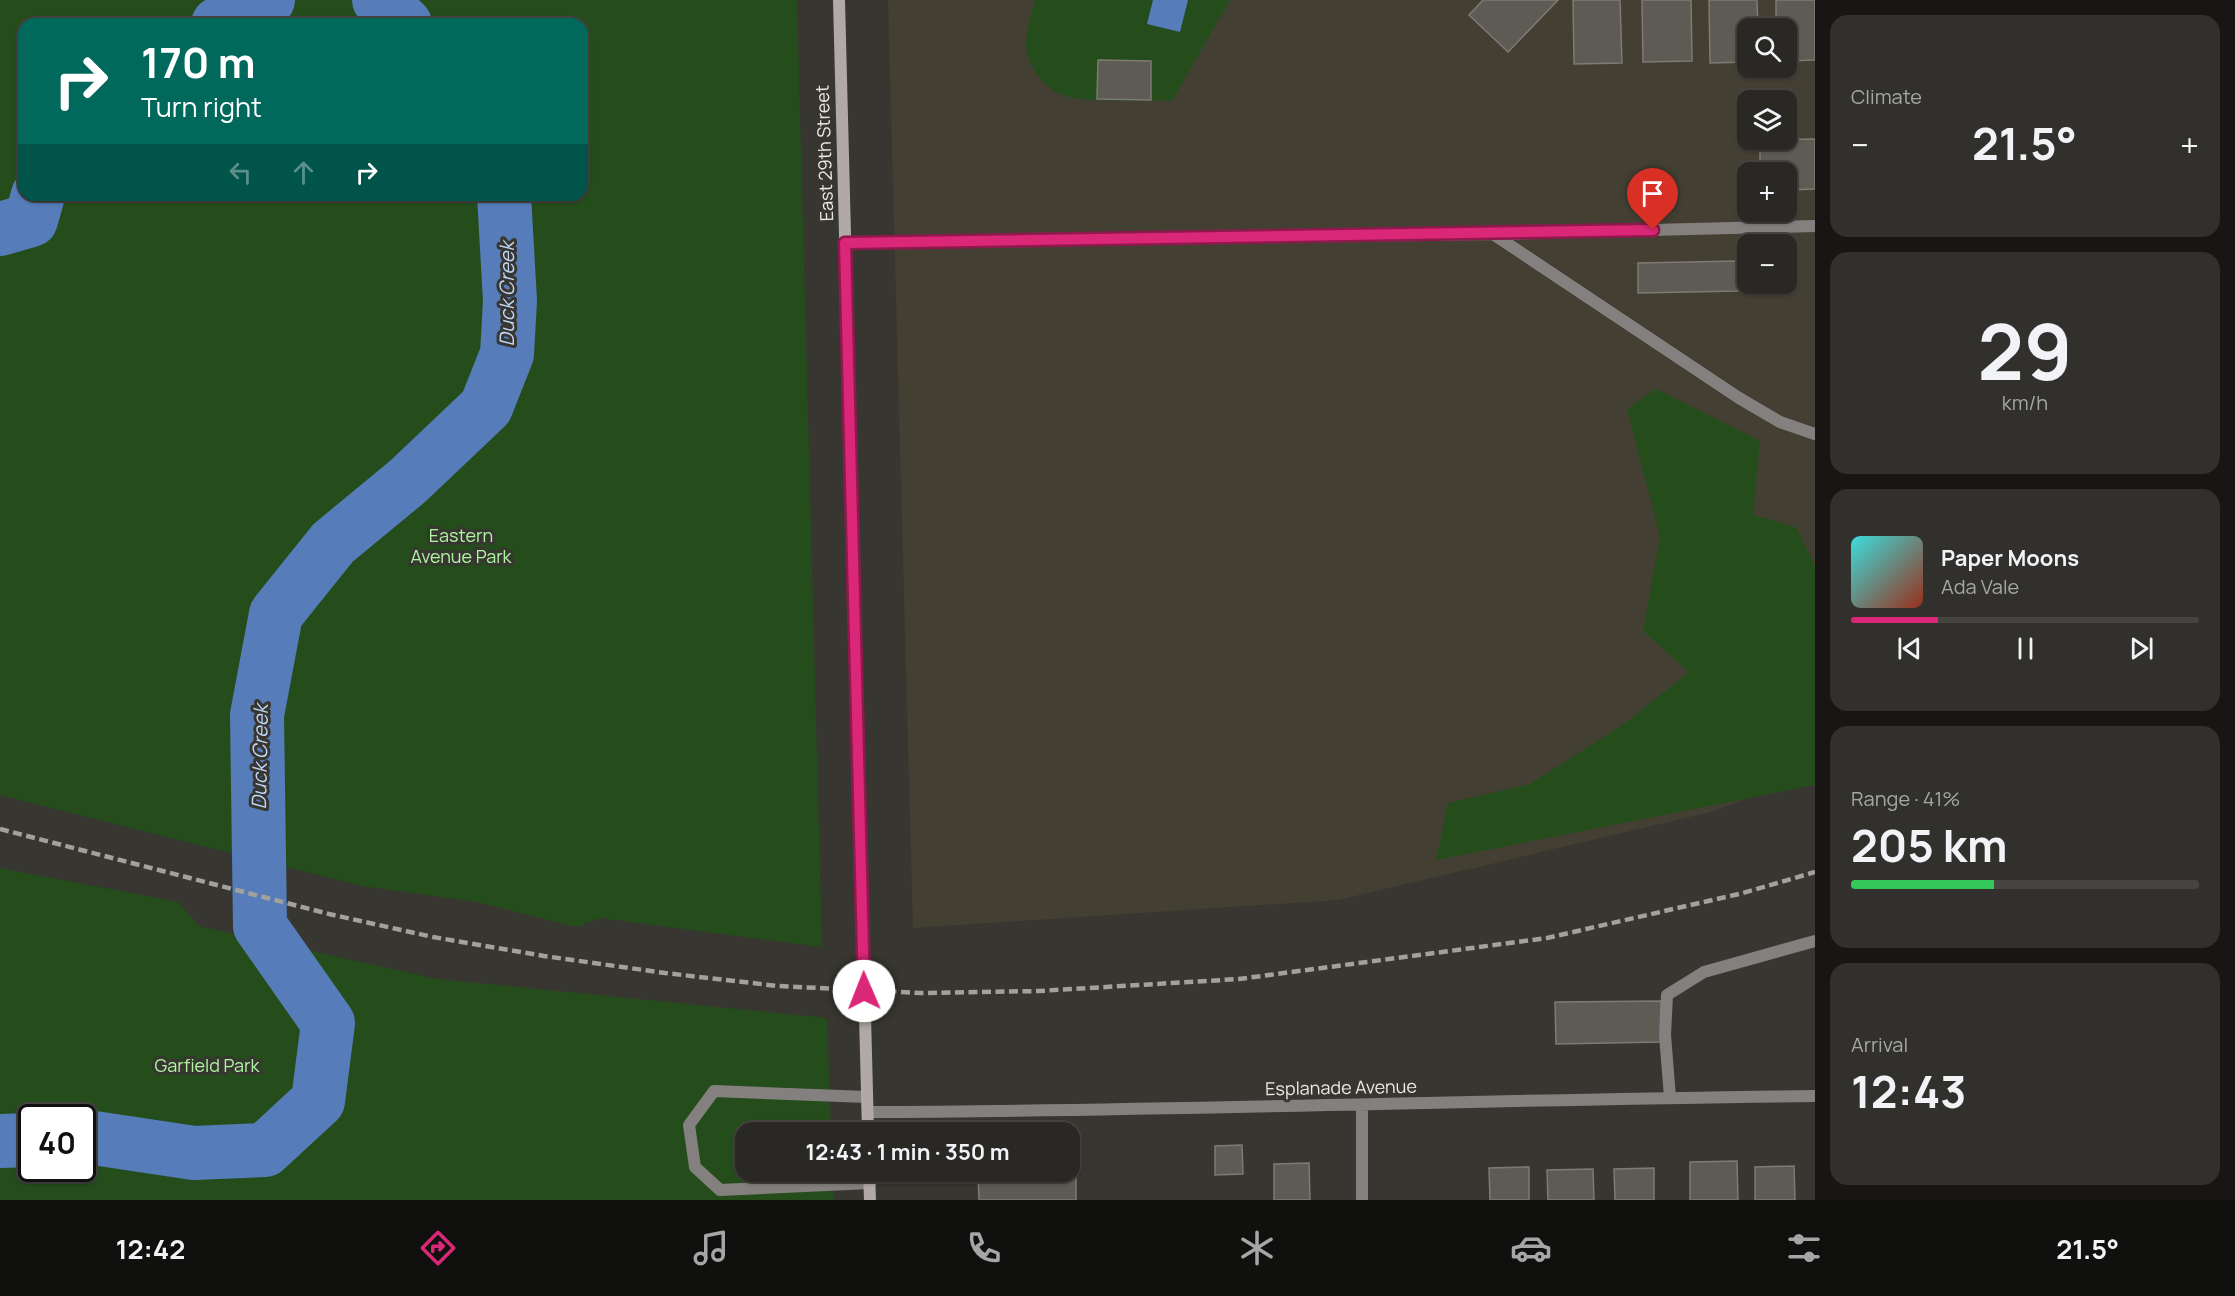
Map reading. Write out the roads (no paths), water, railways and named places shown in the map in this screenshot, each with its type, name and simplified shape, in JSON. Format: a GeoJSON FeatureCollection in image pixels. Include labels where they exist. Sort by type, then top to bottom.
{"type":"FeatureCollection","features":[{"type":"Feature","properties":{"kind":"street","name":"East 29th Street"},"geometry":{"type":"LineString","coordinates":[[839,0],[868,1122]]}},
{"type":"Feature","properties":{"kind":"street"},"geometry":{"type":"LineString","coordinates":[[845,243],[1493,234],[1815,226]]}},
{"type":"Feature","properties":{"kind":"street"},"geometry":{"type":"LineString","coordinates":[[1493,234],[1739,398],[1780,422],[1815,434]]}},
{"type":"Feature","properties":{"kind":"street"},"geometry":{"type":"LineString","coordinates":[[1670,1098],[1665,1035],[1667,995],[1704,972],[1815,940]]}},
{"type":"Feature","properties":{"kind":"street"},"geometry":{"type":"LineString","coordinates":[[812,1182],[720,1190],[695,1167],[689,1125],[714,1091],[867,1097]]}},
{"type":"Feature","properties":{"kind":"street","name":"Esplanade Avenue"},"geometry":{"type":"LineString","coordinates":[[868,1112],[1362,1106],[1815,1096]]}},
{"type":"Feature","properties":{"kind":"street"},"geometry":{"type":"LineString","coordinates":[[1362,1106],[1362,1200]]}},
{"type":"Feature","properties":{"kind":"street"},"geometry":{"type":"LineString","coordinates":[[870,1182],[870,1200]]}},
{"type":"Feature","properties":{"kind":"water"},"geometry":{"type":"Polygon","coordinates":[[[1153,0],[1188,0],[1180,32],[1147,24],[1153,0]]]}},
{"type":"Feature","properties":{"kind":"waterway"},"geometry":{"type":"LineString","coordinates":[[237,18],[268,0]]}},
{"type":"Feature","properties":{"kind":"waterway","name":"Duck Creek"},"geometry":{"type":"LineString","coordinates":[[379,0],[398,18]]}},
{"type":"Feature","properties":{"kind":"waterway"},"geometry":{"type":"LineString","coordinates":[[0,229],[31,220],[36,201]]}},
{"type":"Feature","properties":{"kind":"waterway","name":"Duck Creek"},"geometry":{"type":"LineString","coordinates":[[96,1138],[194,1153],[265,1150],[318,1101],[328,1023],[260,926],[257,715],[276,614],[333,543],[408,481],[486,407],[507,354],[510,301],[504,201]]}},
{"type":"Feature","properties":{"kind":"waterway","name":"Duck Creek"},"geometry":{"type":"LineString","coordinates":[[0,1141],[18,1140]]}},
{"type":"Feature","properties":{"kind":"railway"},"geometry":{"type":"LineString","coordinates":[[0,829],[329,914],[433,937],[544,956],[778,986],[921,993],[1039,991],[1239,979],[1547,938],[1743,893],[1815,872]]}},
{"type":"Feature","properties":{"kind":"park label","name":"Eastern Avenue Park"},"geometry":{"type":"Point","coordinates":[461,546]}},
{"type":"Feature","properties":{"kind":"park label","name":"Garfield Park"},"geometry":{"type":"Point","coordinates":[207,1066]}}]}
